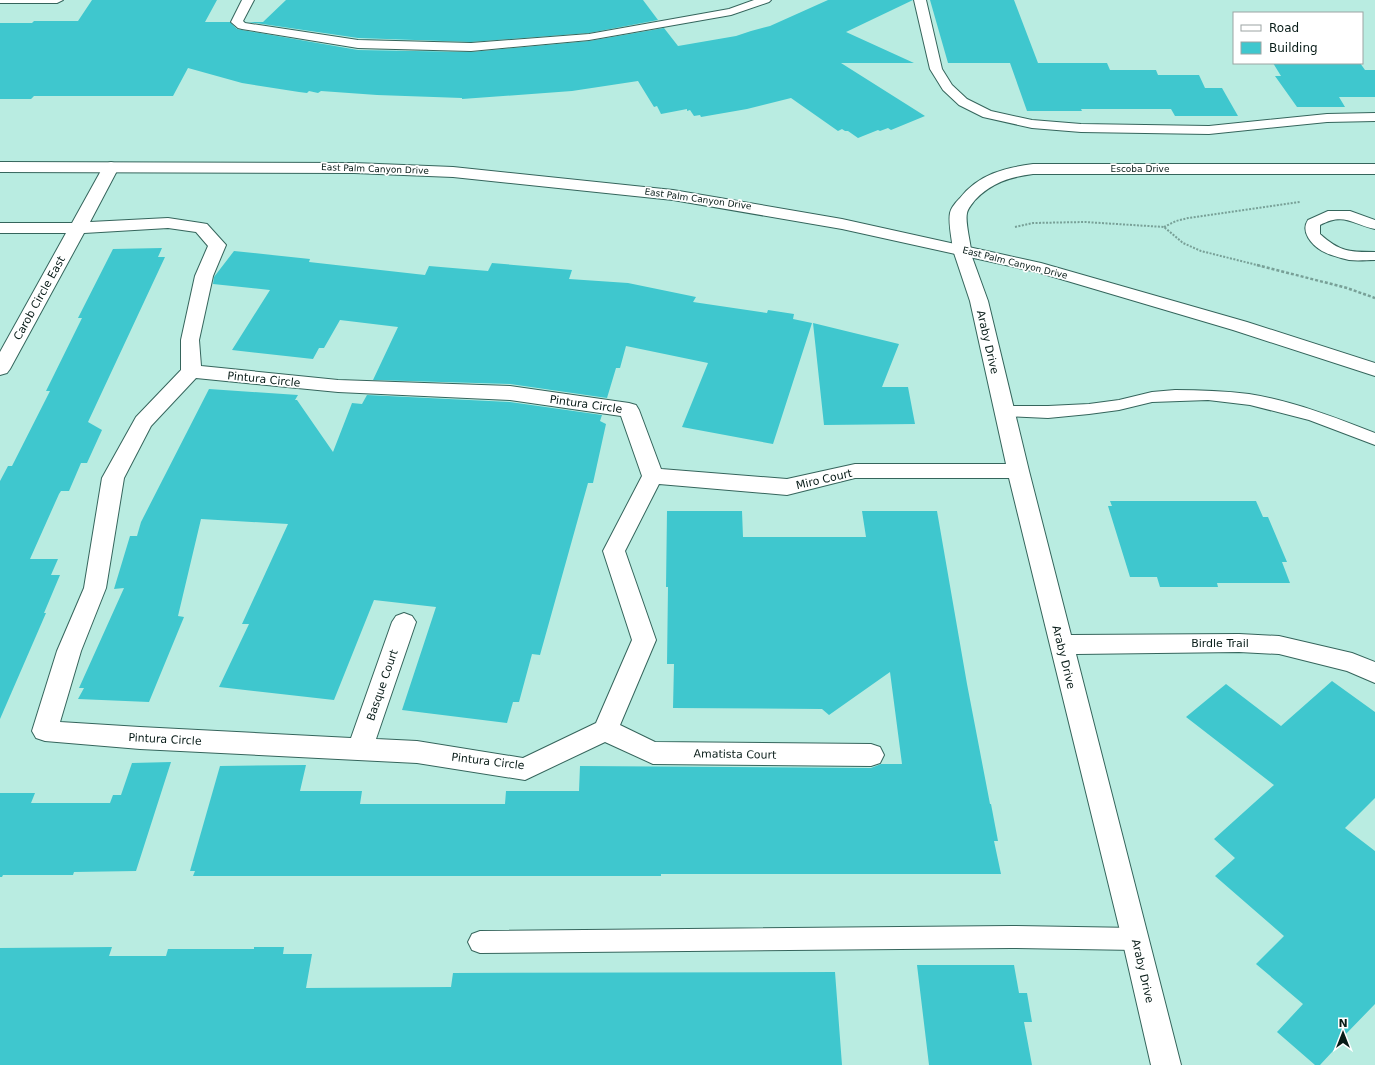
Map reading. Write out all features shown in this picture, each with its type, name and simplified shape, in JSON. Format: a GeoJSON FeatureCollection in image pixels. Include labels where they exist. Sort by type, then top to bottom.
{"type":"FeatureCollection","features":[{"type":"Feature","properties":{"kind":"street","name":"East Palm Canyon Drive"},"geometry":{"type":"LineString","coordinates":[[0,167],[354,168],[453,172],[562,182],[673,195],[758,208],[842,224],[1041,268],[1240,326],[1375,370]]}},
{"type":"Feature","properties":{"kind":"street","name":"Carob Circle East"},"geometry":{"type":"LineString","coordinates":[[0,368],[111,167]]}},
{"type":"Feature","properties":{"kind":"street","name":"Escoba Drive"},"geometry":{"type":"LineString","coordinates":[[962,250],[958,214],[960,209],[980,185],[998,176],[1015,171],[1033,169],[1375,169]]}},
{"type":"Feature","properties":{"kind":"street"},"geometry":{"type":"LineString","coordinates":[[0,228],[78,228],[168,223],[201,228],[217,245],[204,276],[190,340],[192,371]]}},
{"type":"Feature","properties":{"kind":"street","name":"Araby Drive"},"geometry":{"type":"LineString","coordinates":[[962,250],[979,301],[1018,472],[1136,939],[1166,1065]]}},
{"type":"Feature","properties":{"kind":"street","name":"Pintura Circle"},"geometry":{"type":"LineString","coordinates":[[605,730],[525,768],[417,752],[140,738],[45,731],[68,651],[95,588],[113,478],[143,422],[192,371],[338,386],[510,393],[628,410],[654,476]]}},
{"type":"Feature","properties":{"kind":"street","name":"Miro Court"},"geometry":{"type":"LineString","coordinates":[[654,476],[787,487],[855,471],[1018,472]]}},
{"type":"Feature","properties":{"kind":"street"},"geometry":{"type":"LineString","coordinates":[[605,730],[644,640],[614,551],[654,476]]}},
{"type":"Feature","properties":{"kind":"street","name":"Basque Court"},"geometry":{"type":"LineString","coordinates":[[360,748],[404,622]]}},
{"type":"Feature","properties":{"kind":"street","name":"Birdle Trail"},"geometry":{"type":"LineString","coordinates":[[1061,644],[1239,642],[1279,645],[1352,663],[1375,673]]}},
{"type":"Feature","properties":{"kind":"street","name":"Amatista Court"},"geometry":{"type":"LineString","coordinates":[[605,730],[653,753],[871,755]]}},
{"type":"Feature","properties":{"kind":"lane"},"geometry":{"type":"LineString","coordinates":[[0,0],[57,0]]}},
{"type":"Feature","properties":{"kind":"lane"},"geometry":{"type":"LineString","coordinates":[[248,0],[237,22],[242,26],[358,44],[471,47],[589,37],[731,12],[765,0]]}},
{"type":"Feature","properties":{"kind":"lane"},"geometry":{"type":"LineString","coordinates":[[920,0],[936,69],[947,87],[963,102],[987,114],[1032,124],[1081,128],[1209,130],[1327,118],[1375,117]]}},
{"type":"Feature","properties":{"kind":"lane"},"geometry":{"type":"LineString","coordinates":[[730,3],[744,8]]}},
{"type":"Feature","properties":{"kind":"lane"},"geometry":{"type":"LineString","coordinates":[[1375,225],[1350,215],[1328,215],[1314,223],[1313,235],[1327,248],[1351,256],[1375,256]]}},
{"type":"Feature","properties":{"kind":"lane"},"geometry":{"type":"LineString","coordinates":[[1004,411],[1048,412],[1088,410],[1119,405],[1152,397],[1208,395],[1250,400],[1314,416],[1375,439]]}},
{"type":"Feature","properties":{"kind":"lane"},"geometry":{"type":"LineString","coordinates":[[480,942],[1010,937],[1136,939]]}},
{"type":"Feature","properties":{"kind":"path"},"geometry":{"type":"LineString","coordinates":[[1015,227],[1033,223],[1085,222],[1164,227],[1176,221],[1188,218],[1305,201]]}},
{"type":"Feature","properties":{"kind":"path"},"geometry":{"type":"LineString","coordinates":[[1164,227],[1183,243],[1201,251],[1347,288],[1375,298]]}},
{"type":"Feature","properties":{"kind":"building"},"geometry":{"type":"Polygon","coordinates":[[[92,0],[217,0],[205,22],[230,22],[237,29],[358,50],[471,52],[589,41],[664,28],[678,46],[736,36],[770,26],[828,0],[913,0],[846,32],[914,63],[841,63],[925,116],[891,130],[888,128],[880,131],[878,130],[858,138],[848,131],[842,129],[838,131],[791,98],[747,109],[701,117],[700,115],[694,116],[690,110],[687,111],[687,109],[661,114],[657,106],[654,107],[638,81],[572,91],[462,99],[321,91],[318,93],[309,91],[307,93],[242,83],[188,68],[173,96],[34,96],[31,99],[0,99],[0,23],[78,21],[92,0]]]}},
{"type":"Feature","properties":{"kind":"building"},"geometry":{"type":"Polygon","coordinates":[[[286,0],[643,0],[658,20],[589,33],[471,42],[358,38],[248,22],[263,22],[286,0]]]}},
{"type":"Feature","properties":{"kind":"building"},"geometry":{"type":"Polygon","coordinates":[[[930,0],[1014,0],[1038,63],[1107,63],[1110,70],[1156,70],[1158,75],[1199,75],[1205,88],[1222,88],[1238,116],[1175,116],[1171,109],[1081,109],[1082,111],[1027,111],[1010,63],[948,63],[930,0]]]}},
{"type":"Feature","properties":{"kind":"building"},"geometry":{"type":"Polygon","coordinates":[[[1274,64],[1361,64],[1365,70],[1375,70],[1375,97],[1339,97],[1345,107],[1297,107],[1275,76],[1281,76],[1274,64]]]}},
{"type":"Feature","properties":{"kind":"building"},"geometry":{"type":"Polygon","coordinates":[[[162,248],[158,257],[165,257],[88,422],[102,430],[87,463],[81,463],[69,491],[61,491],[59,494],[30,559],[58,559],[51,575],[60,575],[44,613],[46,613],[0,719],[0,481],[8,466],[12,466],[50,391],[46,391],[82,318],[78,318],[113,249],[162,248]]]}},
{"type":"Feature","properties":{"kind":"building"},"geometry":{"type":"Polygon","coordinates":[[[234,251],[310,259],[309,262],[425,275],[429,266],[488,271],[492,263],[572,270],[569,279],[628,283],[696,297],[693,302],[767,313],[768,310],[794,314],[793,319],[812,323],[773,444],[682,427],[708,363],[626,346],[620,368],[616,368],[607,398],[510,384],[373,380],[398,327],[340,320],[324,348],[319,348],[313,359],[232,350],[270,290],[213,284],[214,277],[234,251]]]}},
{"type":"Feature","properties":{"kind":"building"},"geometry":{"type":"Polygon","coordinates":[[[813,323],[899,344],[882,387],[908,387],[915,424],[824,425],[813,323]]]}},
{"type":"Feature","properties":{"kind":"building"},"geometry":{"type":"Polygon","coordinates":[[[209,389],[298,395],[295,400],[297,400],[333,452],[352,403],[362,404],[367,395],[510,402],[602,415],[600,421],[606,424],[593,483],[588,483],[540,655],[532,654],[519,702],[513,702],[507,723],[402,710],[436,607],[374,600],[334,700],[219,687],[249,624],[242,624],[288,524],[201,519],[178,616],[184,617],[149,702],[78,699],[84,688],[79,688],[124,588],[114,589],[130,536],[137,536],[141,522],[209,389]]]}},
{"type":"Feature","properties":{"kind":"building"},"geometry":{"type":"Polygon","coordinates":[[[1110,501],[1256,501],[1263,517],[1268,517],[1287,562],[1282,562],[1290,583],[1217,583],[1218,587],[1160,587],[1157,577],[1130,577],[1108,506],[1112,506],[1110,501]]]}},
{"type":"Feature","properties":{"kind":"building"},"geometry":{"type":"Polygon","coordinates":[[[667,511],[742,511],[743,537],[866,537],[862,511],[937,511],[967,684],[998,841],[994,841],[1001,874],[193,876],[195,871],[190,871],[220,766],[306,765],[300,791],[362,791],[360,804],[505,804],[506,791],[579,791],[580,766],[871,768],[881,764],[902,764],[890,672],[829,715],[822,709],[673,708],[674,664],[667,664],[667,511]]]}},
{"type":"Feature","properties":{"kind":"building"},"geometry":{"type":"Polygon","coordinates":[[[1332,681],[1375,712],[1375,798],[1345,828],[1375,851],[1375,1004],[1343,1037],[1345,1038],[1320,1065],[1315,1065],[1277,1032],[1303,1004],[1256,964],[1284,936],[1215,876],[1235,858],[1214,839],[1274,785],[1186,717],[1226,684],[1281,726],[1332,681]]]}},
{"type":"Feature","properties":{"kind":"building"},"geometry":{"type":"Polygon","coordinates":[[[171,762],[136,871],[74,872],[73,875],[3,875],[0,877],[0,793],[35,793],[31,803],[110,803],[113,795],[121,795],[132,763],[171,762]]]}},
{"type":"Feature","properties":{"kind":"building"},"geometry":{"type":"Polygon","coordinates":[[[112,947],[109,956],[166,956],[168,949],[254,949],[254,947],[284,947],[283,954],[312,954],[306,988],[451,987],[453,973],[835,972],[842,1065],[0,1065],[0,948],[112,947]]]}},
{"type":"Feature","properties":{"kind":"building"},"geometry":{"type":"Polygon","coordinates":[[[917,965],[1014,965],[1019,993],[1027,993],[1032,1022],[1024,1022],[1032,1065],[929,1065],[917,965]]]}}]}
